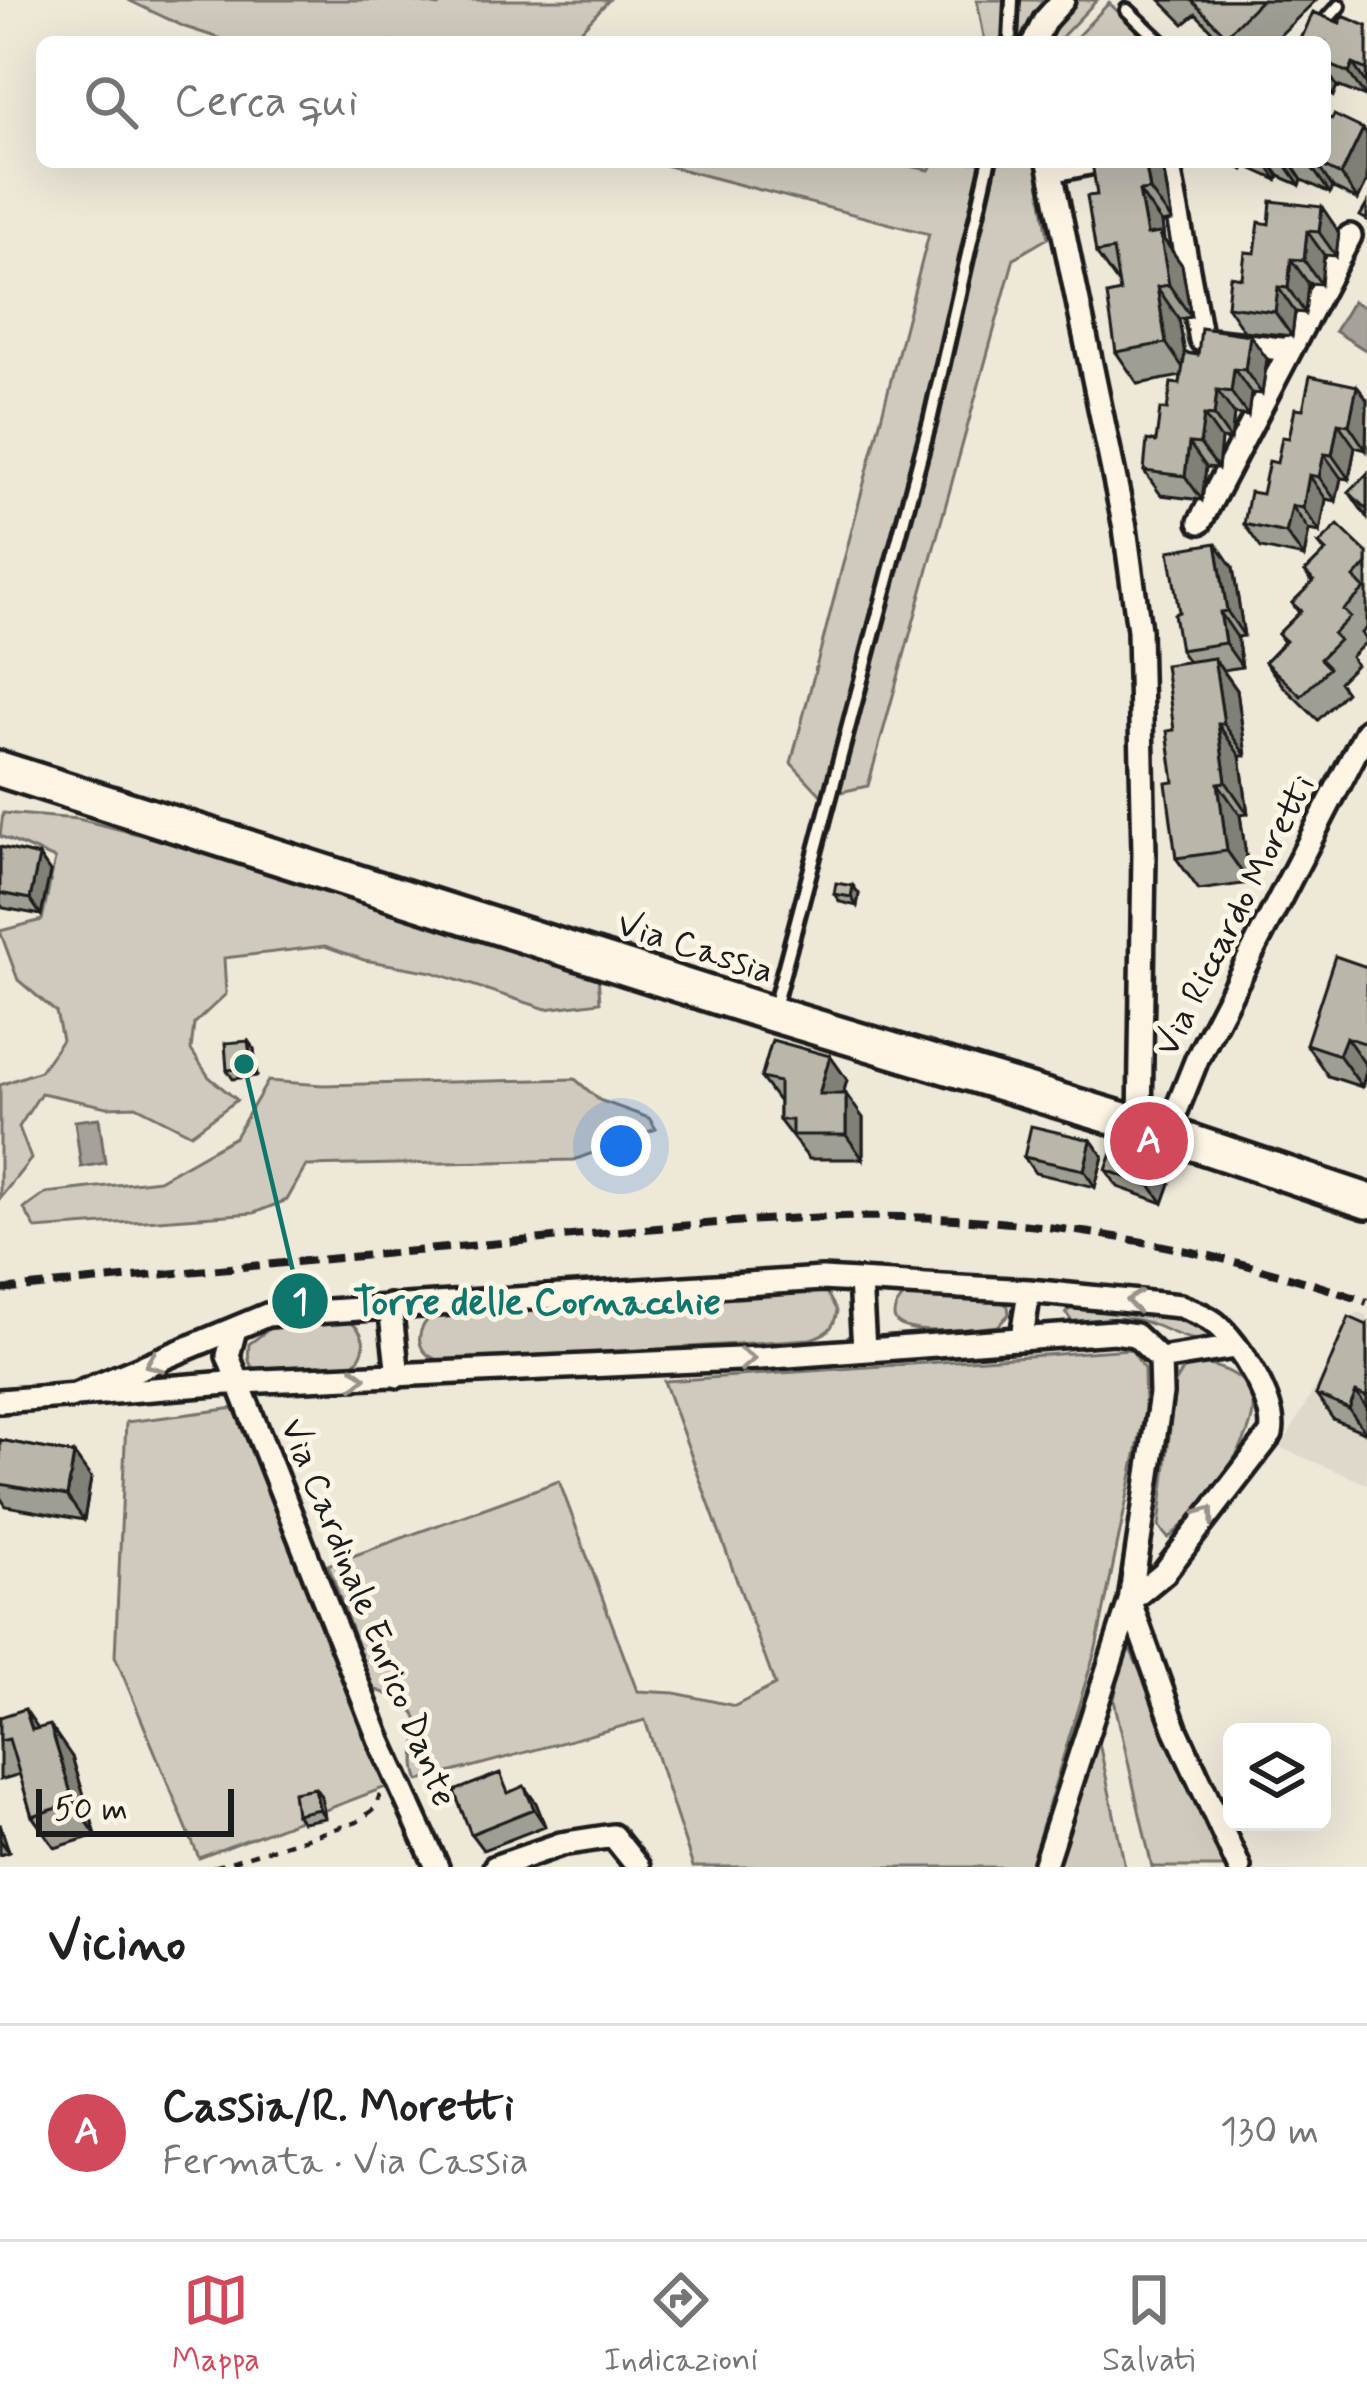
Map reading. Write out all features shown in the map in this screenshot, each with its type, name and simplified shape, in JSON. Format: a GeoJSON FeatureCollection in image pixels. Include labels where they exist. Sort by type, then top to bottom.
{"type":"FeatureCollection","features":[{"type":"Feature","properties":{"kind":"main road","name":"Via Cassia"},"geometry":{"type":"LineString","coordinates":[[1,770],[1367,1201]]}},
{"type":"Feature","properties":{"kind":"street"},"geometry":{"type":"LineString","coordinates":[[1037,36],[1063,0]]}},
{"type":"Feature","properties":{"kind":"street"},"geometry":{"type":"LineString","coordinates":[[1050,168],[1125,528],[1139,630],[1153,1130]]}},
{"type":"Feature","properties":{"kind":"street"},"geometry":{"type":"LineString","coordinates":[[1169,168],[1201,340],[1290,350]]}},
{"type":"Feature","properties":{"kind":"street"},"geometry":{"type":"LineString","coordinates":[[1200,523],[1350,236]]}},
{"type":"Feature","properties":{"kind":"street","name":"Via Riccardo Moretti"},"geometry":{"type":"LineString","coordinates":[[1153,1130],[1198,1059],[1367,730]]}},
{"type":"Feature","properties":{"kind":"street"},"geometry":{"type":"LineString","coordinates":[[70,1396],[267,1315],[780,1281],[860,1281],[1180,1306],[1202,1313],[1217,1325],[1235,1347],[1274,1419],[1271,1434],[1164,1573],[1130,1601]]}},
{"type":"Feature","properties":{"kind":"street"},"geometry":{"type":"LineString","coordinates":[[860,1281],[864,1349]]}},
{"type":"Feature","properties":{"kind":"street"},"geometry":{"type":"LineString","coordinates":[[1022,1337],[1029,1292]]}},
{"type":"Feature","properties":{"kind":"street"},"geometry":{"type":"LineString","coordinates":[[390,1306],[398,1376]]}},
{"type":"Feature","properties":{"kind":"street","name":"Via Cardinale Enrico Dante"},"geometry":{"type":"LineString","coordinates":[[235,1329],[228,1356],[380,1741],[436,1867]]}},
{"type":"Feature","properties":{"kind":"street"},"geometry":{"type":"LineString","coordinates":[[0,1401],[241,1382],[1114,1332],[1136,1335],[1160,1359],[1161,1394],[1130,1601],[1044,1867]]}},
{"type":"Feature","properties":{"kind":"street"},"geometry":{"type":"LineString","coordinates":[[1160,1359],[1235,1347]]}},
{"type":"Feature","properties":{"kind":"street"},"geometry":{"type":"LineString","coordinates":[[1130,1601],[1175,1728],[1239,1867]]}},
{"type":"Feature","properties":{"kind":"street"},"geometry":{"type":"LineString","coordinates":[[495,1867],[561,1844],[613,1836],[638,1867]]}},
{"type":"Feature","properties":{"kind":"lane"},"geometry":{"type":"LineString","coordinates":[[1010,36],[1012,0]]}},
{"type":"Feature","properties":{"kind":"lane"},"geometry":{"type":"LineString","coordinates":[[1312,36],[1340,6]]}},
{"type":"Feature","properties":{"kind":"lane"},"geometry":{"type":"LineString","coordinates":[[1127,10],[1155,36]]}},
{"type":"Feature","properties":{"kind":"lane"},"geometry":{"type":"LineString","coordinates":[[772,1014],[930,421],[987,168]]}},
{"type":"Feature","properties":{"kind":"path"},"geometry":{"type":"LineString","coordinates":[[214,1867],[357,1822],[374,1809],[383,1786],[380,1741]]}},
{"type":"Feature","properties":{"kind":"shaded area"},"geometry":{"type":"Polygon","coordinates":[[[128,0],[406,0],[438,6],[446,0],[609,0],[576,36],[213,36],[128,0]]]}},
{"type":"Feature","properties":{"kind":"shaded area"},"geometry":{"type":"Polygon","coordinates":[[[977,0],[1097,0],[1063,36],[984,36],[977,0]]]}},
{"type":"Feature","properties":{"kind":"shaded area"},"geometry":{"type":"Polygon","coordinates":[[[1109,3],[1143,36],[1078,36],[1109,3]]]}},
{"type":"Feature","properties":{"kind":"shaded area"},"geometry":{"type":"Polygon","coordinates":[[[676,168],[1037,168],[1048,238],[1014,258],[868,786],[822,796],[791,763],[929,234],[676,168]]]}},
{"type":"Feature","properties":{"kind":"shaded area"},"geometry":{"type":"Polygon","coordinates":[[[1353,301],[1367,309],[1367,351],[1335,331],[1353,301]]]}},
{"type":"Feature","properties":{"kind":"shaded area"},"geometry":{"type":"Polygon","coordinates":[[[3,813],[78,819],[372,893],[598,974],[600,1002],[546,1009],[432,972],[364,960],[325,946],[224,958],[226,994],[194,1024],[191,1050],[209,1077],[237,1100],[191,1134],[136,1106],[107,1107],[41,1093],[19,1127],[31,1159],[0,1198],[0,1085],[40,1071],[62,1040],[56,1012],[18,980],[0,931],[42,920],[55,859],[0,836],[3,813]]]}},
{"type":"Feature","properties":{"kind":"shaded area"},"geometry":{"type":"Polygon","coordinates":[[[575,1079],[599,1100],[649,1118],[656,1129],[574,1160],[306,1166],[287,1200],[254,1213],[36,1229],[24,1209],[46,1193],[159,1180],[235,1137],[268,1081],[323,1085],[575,1079]]]}},
{"type":"Feature","properties":{"kind":"shaded area"},"geometry":{"type":"Polygon","coordinates":[[[99,1118],[105,1163],[81,1167],[75,1121],[99,1118]]]}},
{"type":"Feature","properties":{"kind":"shaded area"},"geometry":{"type":"Polygon","coordinates":[[[810,1285],[825,1290],[837,1311],[829,1330],[810,1339],[449,1363],[428,1355],[420,1341],[424,1325],[440,1309],[810,1285]]]}},
{"type":"Feature","properties":{"kind":"shaded area"},"geometry":{"type":"Polygon","coordinates":[[[907,1293],[998,1299],[1008,1306],[1009,1314],[998,1326],[946,1331],[907,1328],[896,1321],[895,1310],[907,1293]]]}},
{"type":"Feature","properties":{"kind":"shaded area"},"geometry":{"type":"Polygon","coordinates":[[[1073,1305],[1189,1319],[1214,1337],[1183,1337],[1132,1319],[1073,1323],[1066,1313],[1073,1305]]]}},
{"type":"Feature","properties":{"kind":"shaded area"},"geometry":{"type":"Polygon","coordinates":[[[1357,1312],[1367,1315],[1367,1484],[1281,1448],[1357,1312]]]}},
{"type":"Feature","properties":{"kind":"shaded area"},"geometry":{"type":"Polygon","coordinates":[[[335,1317],[351,1323],[362,1335],[363,1350],[352,1365],[288,1375],[263,1373],[251,1365],[249,1344],[269,1329],[335,1317]]]}},
{"type":"Feature","properties":{"kind":"shaded area"},"geometry":{"type":"Polygon","coordinates":[[[1131,1349],[1144,1369],[1145,1411],[1096,1648],[1030,1867],[693,1867],[645,1720],[419,1781],[417,1718],[396,1698],[373,1689],[328,1565],[559,1481],[637,1691],[675,1693],[735,1706],[775,1685],[664,1381],[1131,1349]]]}},
{"type":"Feature","properties":{"kind":"shaded area"},"geometry":{"type":"Polygon","coordinates":[[[1195,1363],[1225,1370],[1244,1382],[1252,1398],[1252,1416],[1235,1458],[1168,1538],[1159,1527],[1175,1383],[1185,1367],[1195,1363]]]}},
{"type":"Feature","properties":{"kind":"shaded area"},"geometry":{"type":"Polygon","coordinates":[[[236,1408],[386,1787],[199,1858],[115,1656],[126,1422],[236,1408]]]}},
{"type":"Feature","properties":{"kind":"shaded area"},"geometry":{"type":"Polygon","coordinates":[[[1126,1640],[1227,1867],[1152,1867],[1114,1700],[1126,1640]]]}},
{"type":"Feature","properties":{"kind":"shaded area"},"geometry":{"type":"Polygon","coordinates":[[[1097,1733],[1125,1867],[1053,1867],[1097,1733]]]}},
{"type":"Feature","properties":{"kind":"building"},"geometry":{"type":"Polygon","coordinates":[[[1191,0],[1261,0],[1226,35],[1191,0]]]}},
{"type":"Feature","properties":{"kind":"building"},"geometry":{"type":"Polygon","coordinates":[[[1313,12],[1340,23],[1343,16],[1367,26],[1367,70],[1353,64],[1349,73],[1331,66],[1331,36],[1303,36],[1313,12]]]}},
{"type":"Feature","properties":{"kind":"building"},"geometry":{"type":"Polygon","coordinates":[[[1334,115],[1363,129],[1341,175],[1326,168],[1331,168],[1334,115]]]}},
{"type":"Feature","properties":{"kind":"building"},"geometry":{"type":"Polygon","coordinates":[[[1093,168],[1146,168],[1150,190],[1139,191],[1147,235],[1160,233],[1169,285],[1157,287],[1166,343],[1116,352],[1107,295],[1120,292],[1113,250],[1096,253],[1087,196],[1097,195],[1093,168]]]}},
{"type":"Feature","properties":{"kind":"building"},"geometry":{"type":"Polygon","coordinates":[[[1271,201],[1322,207],[1319,232],[1307,231],[1304,260],[1291,259],[1288,288],[1278,287],[1275,312],[1227,306],[1230,276],[1242,278],[1245,252],[1255,253],[1259,222],[1269,224],[1271,201]]]}},
{"type":"Feature","properties":{"kind":"building"},"geometry":{"type":"Polygon","coordinates":[[[1201,328],[1250,335],[1245,370],[1234,369],[1231,392],[1217,390],[1214,416],[1204,415],[1200,444],[1189,443],[1185,476],[1144,471],[1147,440],[1156,442],[1160,409],[1167,410],[1171,383],[1180,384],[1185,353],[1198,355],[1201,328]]]}},
{"type":"Feature","properties":{"kind":"building"},"geometry":{"type":"Polygon","coordinates":[[[1310,376],[1357,386],[1349,425],[1338,423],[1332,455],[1324,454],[1319,477],[1309,475],[1303,508],[1292,506],[1286,533],[1244,524],[1250,492],[1262,494],[1269,461],[1277,463],[1282,437],[1289,438],[1295,408],[1303,409],[1310,376]]]}},
{"type":"Feature","properties":{"kind":"building"},"geometry":{"type":"Polygon","coordinates":[[[1367,474],[1367,510],[1349,492],[1367,474]]]}},
{"type":"Feature","properties":{"kind":"building"},"geometry":{"type":"Polygon","coordinates":[[[1338,525],[1367,553],[1367,564],[1354,578],[1365,589],[1343,610],[1350,617],[1333,634],[1339,640],[1320,659],[1329,668],[1301,696],[1265,662],[1286,641],[1278,634],[1301,611],[1292,603],[1314,581],[1305,572],[1326,551],[1319,544],[1338,525]]]}},
{"type":"Feature","properties":{"kind":"building"},"geometry":{"type":"Polygon","coordinates":[[[1216,543],[1227,611],[1220,612],[1225,643],[1180,650],[1169,551],[1216,543]]]}},
{"type":"Feature","properties":{"kind":"building"},"geometry":{"type":"Polygon","coordinates":[[[1214,658],[1224,724],[1218,724],[1226,782],[1218,783],[1227,851],[1176,858],[1166,783],[1174,782],[1167,731],[1174,730],[1165,665],[1214,658]]]}},
{"type":"Feature","properties":{"kind":"building"},"geometry":{"type":"Polygon","coordinates":[[[0,847],[39,856],[30,899],[0,893],[0,847]]]}},
{"type":"Feature","properties":{"kind":"building"},"geometry":{"type":"Polygon","coordinates":[[[836,883],[853,886],[851,897],[834,894],[836,883]]]}},
{"type":"Feature","properties":{"kind":"building"},"geometry":{"type":"Polygon","coordinates":[[[1335,956],[1367,967],[1367,1044],[1346,1037],[1339,1055],[1306,1044],[1335,956]]]}},
{"type":"Feature","properties":{"kind":"building"},"geometry":{"type":"Polygon","coordinates":[[[772,1040],[830,1056],[819,1094],[846,1094],[846,1135],[792,1135],[792,1120],[779,1120],[779,1082],[761,1078],[772,1040]]]}},
{"type":"Feature","properties":{"kind":"building"},"geometry":{"type":"Polygon","coordinates":[[[248,1041],[252,1068],[227,1070],[225,1043],[248,1041]]]}},
{"type":"Feature","properties":{"kind":"building"},"geometry":{"type":"Polygon","coordinates":[[[1031,1126],[1091,1140],[1084,1170],[1024,1157],[1031,1126]]]}},
{"type":"Feature","properties":{"kind":"building"},"geometry":{"type":"Polygon","coordinates":[[[1117,1140],[1162,1156],[1151,1186],[1106,1170],[1117,1140]]]}},
{"type":"Feature","properties":{"kind":"building"},"geometry":{"type":"Polygon","coordinates":[[[1349,1317],[1367,1325],[1367,1397],[1356,1392],[1349,1409],[1316,1395],[1349,1317]]]}},
{"type":"Feature","properties":{"kind":"building"},"geometry":{"type":"Polygon","coordinates":[[[0,1440],[74,1454],[67,1496],[0,1484],[0,1440]]]}},
{"type":"Feature","properties":{"kind":"building"},"geometry":{"type":"Polygon","coordinates":[[[25,1709],[32,1730],[50,1725],[74,1803],[32,1816],[9,1739],[0,1741],[0,1717],[25,1709]]]}},
{"type":"Feature","properties":{"kind":"building"},"geometry":{"type":"Polygon","coordinates":[[[500,1773],[508,1793],[524,1786],[534,1809],[471,1834],[454,1791],[500,1773]]]}},
{"type":"Feature","properties":{"kind":"building"},"geometry":{"type":"Polygon","coordinates":[[[315,1788],[319,1809],[296,1814],[293,1792],[315,1788]]]}},
{"type":"Feature","properties":{"kind":"railway"},"geometry":{"type":"LineString","coordinates":[[0,1290],[692,1225],[905,1217],[1022,1224],[1139,1241],[1254,1267],[1367,1302]]}},
{"type":"Feature","properties":{"kind":"place","name":"Torre delle Cornacchie"},"geometry":{"type":"Point","coordinates":[244,1064]}},
{"type":"Feature","properties":{"kind":"place","name":"Cassia/R. Moretti"},"geometry":{"type":"Point","coordinates":[1149,1141]}}]}
